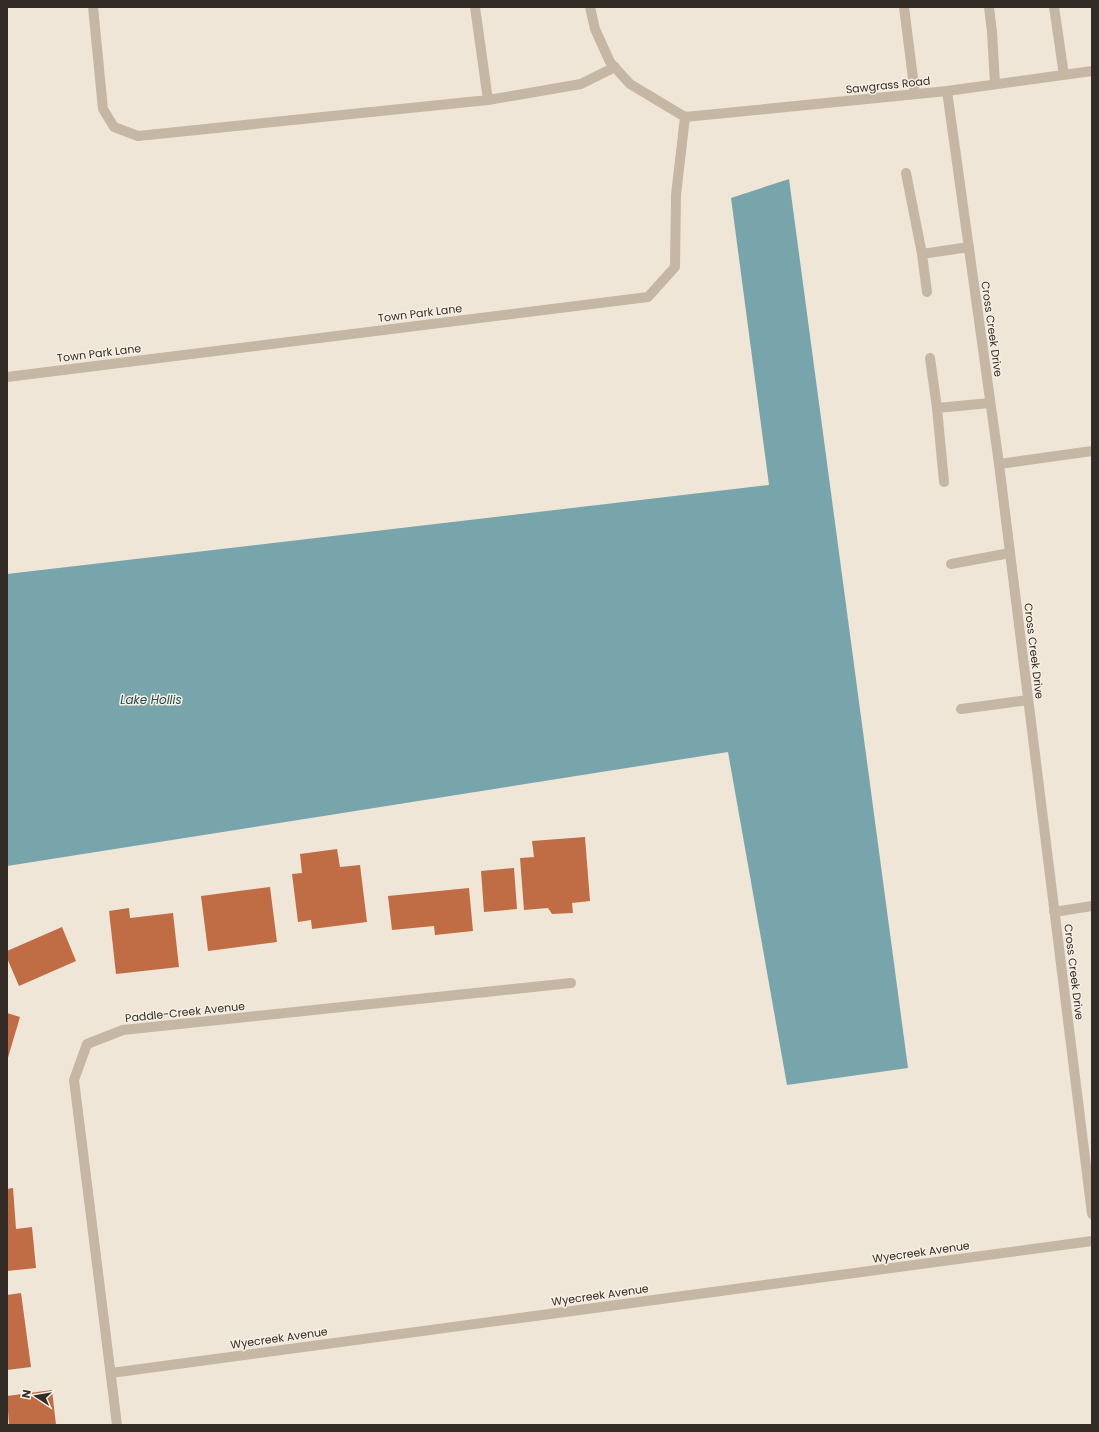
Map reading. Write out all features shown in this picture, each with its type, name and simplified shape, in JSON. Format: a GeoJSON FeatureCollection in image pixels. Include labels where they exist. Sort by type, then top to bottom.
{"type":"FeatureCollection","features":[{"type":"Feature","properties":{"kind":"street"},"geometry":{"type":"LineString","coordinates":[[93,7],[102,109],[114,127],[138,136],[488,100],[580,84],[615,67]]}},
{"type":"Feature","properties":{"kind":"street"},"geometry":{"type":"LineString","coordinates":[[475,7],[488,100]]}},
{"type":"Feature","properties":{"kind":"street"},"geometry":{"type":"LineString","coordinates":[[590,7],[595,29],[610,62],[630,84],[685,117]]}},
{"type":"Feature","properties":{"kind":"street"},"geometry":{"type":"LineString","coordinates":[[904,7],[915,94]]}},
{"type":"Feature","properties":{"kind":"street"},"geometry":{"type":"LineString","coordinates":[[989,7],[995,84]]}},
{"type":"Feature","properties":{"kind":"street"},"geometry":{"type":"LineString","coordinates":[[1054,7],[1064,75]]}},
{"type":"Feature","properties":{"kind":"street","name":"Sawgrass Road"},"geometry":{"type":"LineString","coordinates":[[685,117],[947,91],[1092,71]]}},
{"type":"Feature","properties":{"kind":"street","name":"Cross Creek Drive"},"geometry":{"type":"LineString","coordinates":[[947,91],[999,464],[1092,1214]]}},
{"type":"Feature","properties":{"kind":"street","name":"Town Park Lane"},"geometry":{"type":"LineString","coordinates":[[7,376],[648,297],[674,267],[676,195],[685,117]]}},
{"type":"Feature","properties":{"kind":"street"},"geometry":{"type":"LineString","coordinates":[[906,173],[922,254],[927,292]]}},
{"type":"Feature","properties":{"kind":"street"},"geometry":{"type":"LineString","coordinates":[[922,254],[969,247]]}},
{"type":"Feature","properties":{"kind":"street"},"geometry":{"type":"LineString","coordinates":[[930,358],[937,408],[944,482]]}},
{"type":"Feature","properties":{"kind":"street"},"geometry":{"type":"LineString","coordinates":[[937,408],[990,403]]}},
{"type":"Feature","properties":{"kind":"street"},"geometry":{"type":"LineString","coordinates":[[999,464],[1092,451]]}},
{"type":"Feature","properties":{"kind":"street"},"geometry":{"type":"LineString","coordinates":[[951,564],[1010,554]]}},
{"type":"Feature","properties":{"kind":"street"},"geometry":{"type":"LineString","coordinates":[[961,709],[1028,700]]}},
{"type":"Feature","properties":{"kind":"street"},"geometry":{"type":"LineString","coordinates":[[1054,912],[1092,906]]}},
{"type":"Feature","properties":{"kind":"street","name":"Paddle-Creek Avenue"},"geometry":{"type":"LineString","coordinates":[[117,1425],[74,1080],[87,1044],[123,1030],[571,982]]}},
{"type":"Feature","properties":{"kind":"street","name":"Wyecreek Avenue"},"geometry":{"type":"LineString","coordinates":[[111,1373],[1092,1241]]}},
{"type":"Feature","properties":{"kind":"water","name":"Lake Hollis"},"geometry":{"type":"Polygon","coordinates":[[[789,179],[908,1068],[787,1085],[728,752],[7,866],[7,574],[769,485],[731,198],[789,179]]]}},
{"type":"Feature","properties":{"kind":"building"},"geometry":{"type":"Polygon","coordinates":[[[585,837],[590,901],[572,903],[573,913],[552,914],[548,908],[524,910],[520,858],[534,857],[532,841],[585,837]]]}},
{"type":"Feature","properties":{"kind":"building"},"geometry":{"type":"Polygon","coordinates":[[[337,849],[340,867],[360,865],[367,922],[312,929],[311,920],[298,922],[292,874],[302,873],[300,854],[337,849]]]}},
{"type":"Feature","properties":{"kind":"building"},"geometry":{"type":"Polygon","coordinates":[[[514,868],[517,909],[484,912],[481,871],[514,868]]]}},
{"type":"Feature","properties":{"kind":"building"},"geometry":{"type":"Polygon","coordinates":[[[270,887],[277,942],[208,951],[201,896],[270,887]]]}},
{"type":"Feature","properties":{"kind":"building"},"geometry":{"type":"Polygon","coordinates":[[[469,888],[473,931],[435,935],[434,926],[392,930],[388,896],[469,888]]]}},
{"type":"Feature","properties":{"kind":"building"},"geometry":{"type":"Polygon","coordinates":[[[129,908],[130,918],[173,913],[179,967],[116,974],[109,911],[129,908]]]}},
{"type":"Feature","properties":{"kind":"building"},"geometry":{"type":"Polygon","coordinates":[[[62,927],[76,961],[19,986],[7,958],[7,951],[62,927]]]}},
{"type":"Feature","properties":{"kind":"building"},"geometry":{"type":"Polygon","coordinates":[[[7,1013],[20,1017],[7,1061],[7,1013]]]}},
{"type":"Feature","properties":{"kind":"building"},"geometry":{"type":"Polygon","coordinates":[[[13,1188],[16,1229],[32,1227],[36,1268],[7,1271],[7,1189],[13,1188]]]}},
{"type":"Feature","properties":{"kind":"building"},"geometry":{"type":"Polygon","coordinates":[[[21,1293],[31,1367],[7,1370],[7,1295],[21,1293]]]}},
{"type":"Feature","properties":{"kind":"building"},"geometry":{"type":"Polygon","coordinates":[[[52,1390],[56,1425],[9,1425],[7,1396],[52,1390]]]}}]}
